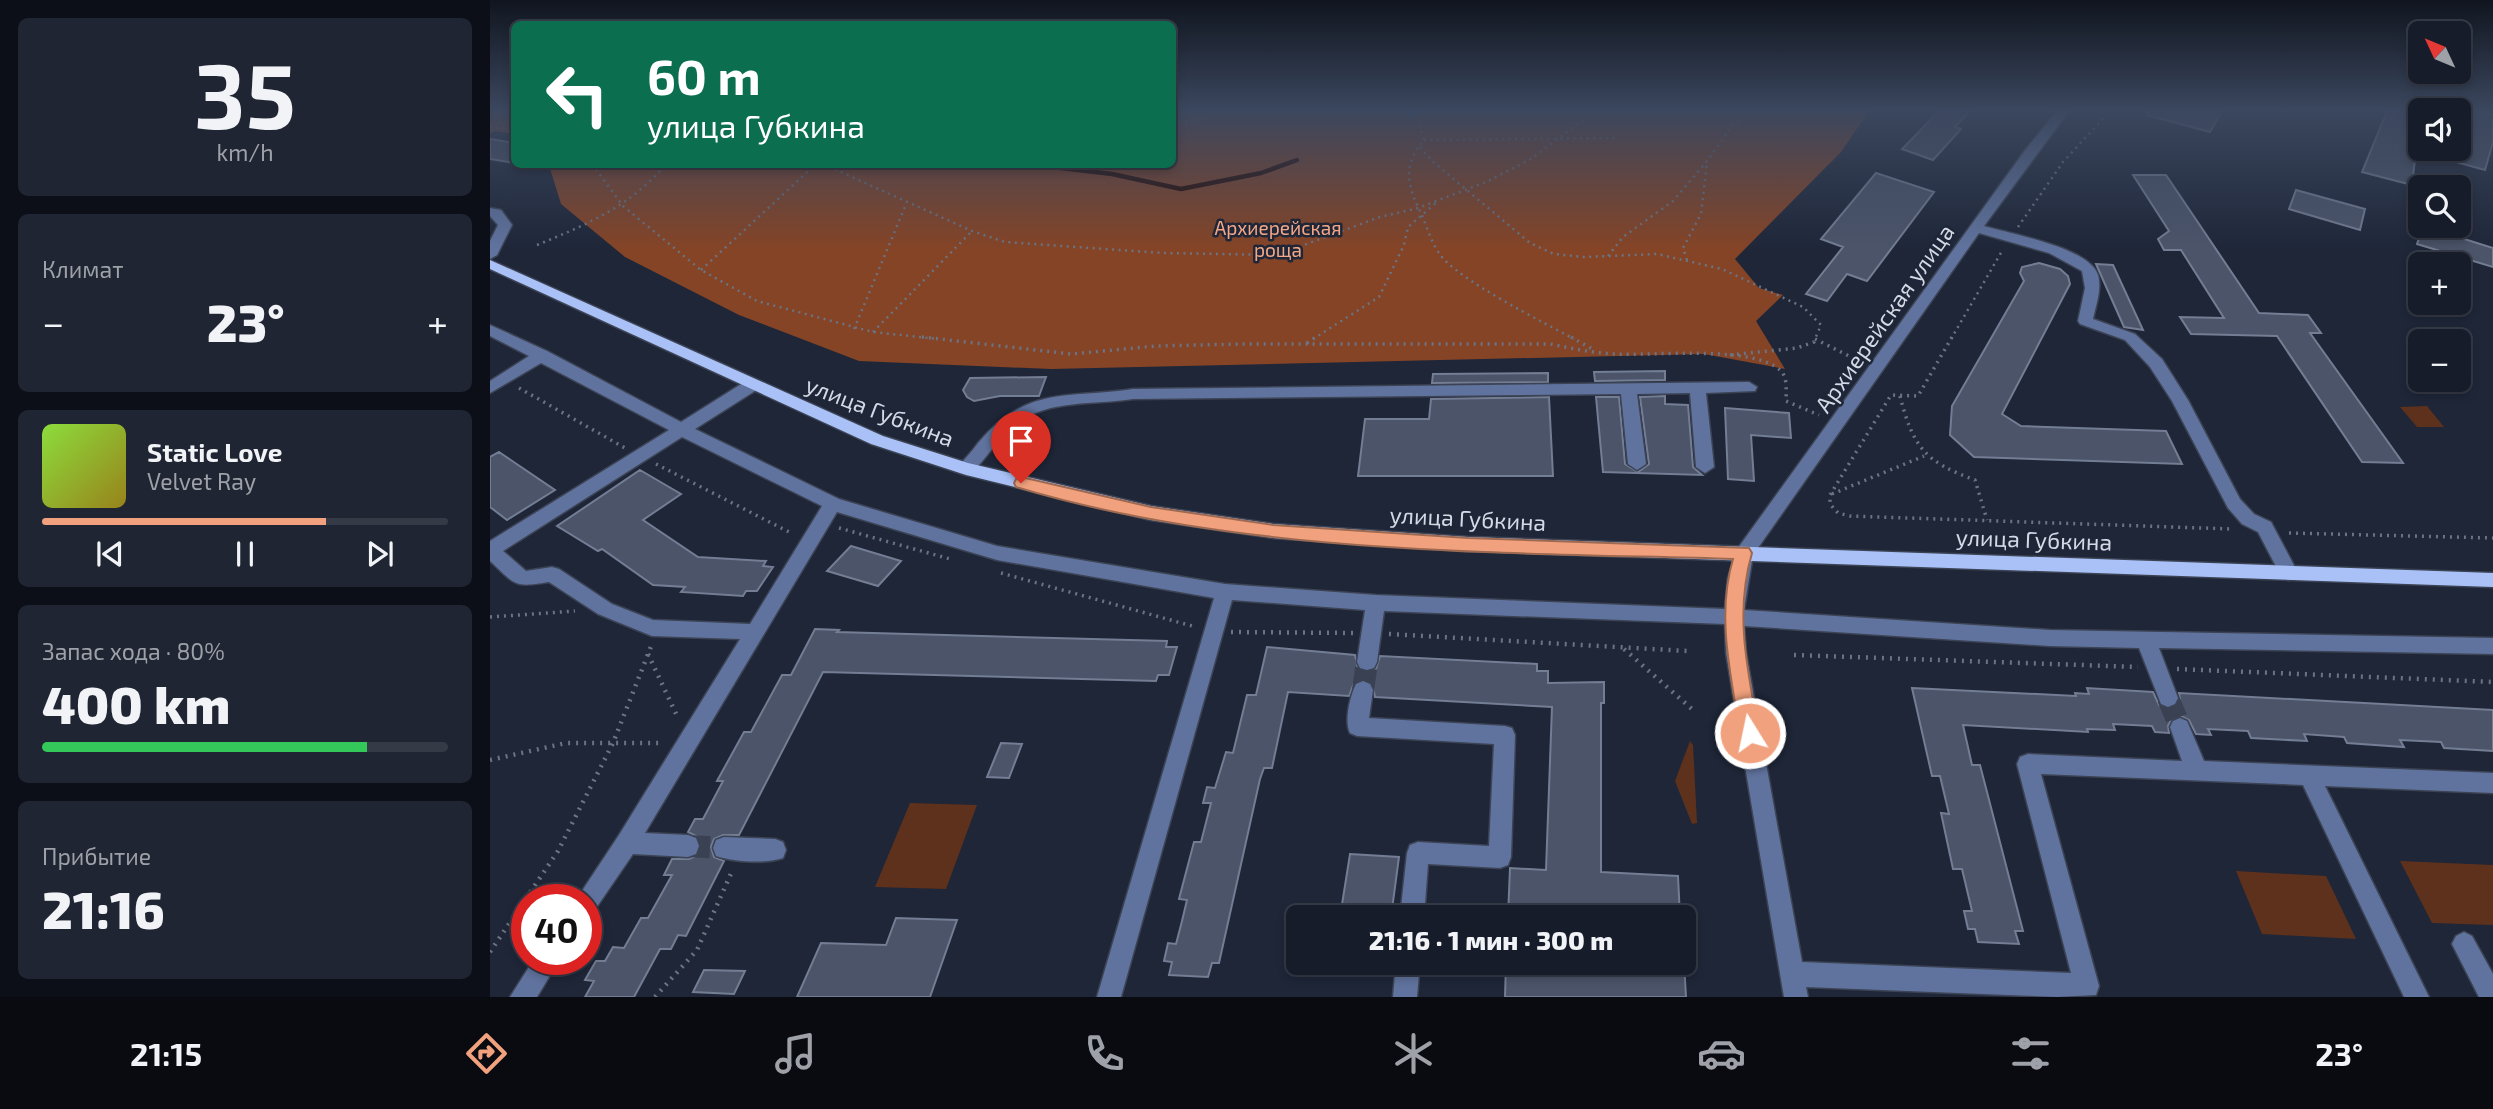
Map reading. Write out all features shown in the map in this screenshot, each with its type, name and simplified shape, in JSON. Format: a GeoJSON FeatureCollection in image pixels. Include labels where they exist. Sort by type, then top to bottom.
{"type":"FeatureCollection","features":[{"type":"Feature","properties":{"kind":"main road","name":"улица Губкина"},"geometry":{"type":"LineString","coordinates":[[490,264],[877,440],[966,469],[1151,513],[1273,531],[1468,544],[2493,580]]}},
{"type":"Feature","properties":{"kind":"street","name":"Архиерейская улица"},"geometry":{"type":"LineString","coordinates":[[1744,553],[2028,158]]}},
{"type":"Feature","properties":{"kind":"street"},"geometry":{"type":"LineString","coordinates":[[490,212],[496,213],[505,225],[490,255]]}},
{"type":"Feature","properties":{"kind":"street"},"geometry":{"type":"LineString","coordinates":[[1976,228],[2063,254],[2079,261],[2088,269],[2092,287],[2085,321],[2130,337],[2156,363],[2180,400],[2234,503],[2248,520],[2265,527],[2289,573]]}},
{"type":"Feature","properties":{"kind":"street"},"geometry":{"type":"LineString","coordinates":[[490,330],[833,505],[997,553],[1225,592],[1376,603],[1733,617],[2050,638],[2493,646]]}},
{"type":"Feature","properties":{"kind":"street"},"geometry":{"type":"LineString","coordinates":[[490,388],[542,355]]}},
{"type":"Feature","properties":{"kind":"street"},"geometry":{"type":"LineString","coordinates":[[752,385],[490,550],[522,579],[552,574],[605,609],[658,629],[754,632]]}},
{"type":"Feature","properties":{"kind":"street"},"geometry":{"type":"LineString","coordinates":[[966,469],[1009,421],[1023,412],[1055,400],[1105,400],[1133,394],[1749,387]]}},
{"type":"Feature","properties":{"kind":"street"},"geometry":{"type":"LineString","coordinates":[[1628,388],[1637,464]]}},
{"type":"Feature","properties":{"kind":"street"},"geometry":{"type":"LineString","coordinates":[[1698,388],[1705,467]]}},
{"type":"Feature","properties":{"kind":"street"},"geometry":{"type":"LineString","coordinates":[[599,884],[627,844],[833,505]]}},
{"type":"Feature","properties":{"kind":"street"},"geometry":{"type":"LineString","coordinates":[[1744,553],[1736,578],[1733,617],[1736,653],[1796,997]]}},
{"type":"Feature","properties":{"kind":"street"},"geometry":{"type":"LineString","coordinates":[[1109,997],[1225,592]]}},
{"type":"Feature","properties":{"kind":"street"},"geometry":{"type":"LineString","coordinates":[[1367,662],[1376,603]]}},
{"type":"Feature","properties":{"kind":"street"},"geometry":{"type":"LineString","coordinates":[[2145,638],[2168,698]]}},
{"type":"Feature","properties":{"kind":"street"},"geometry":{"type":"LineString","coordinates":[[1363,690],[1357,727],[1505,735],[1500,857],[1418,853],[1413,905]]}},
{"type":"Feature","properties":{"kind":"street"},"geometry":{"type":"LineString","coordinates":[[2180,727],[2197,771]]}},
{"type":"Feature","properties":{"kind":"street"},"geometry":{"type":"LineString","coordinates":[[1792,974],[2087,986],[2028,764],[2493,783]]}},
{"type":"Feature","properties":{"kind":"street"},"geometry":{"type":"LineString","coordinates":[[2309,775],[2417,997]]}},
{"type":"Feature","properties":{"kind":"street"},"geometry":{"type":"LineString","coordinates":[[627,844],[688,846]]}},
{"type":"Feature","properties":{"kind":"street"},"geometry":{"type":"LineString","coordinates":[[733,849],[775,850]]}},
{"type":"Feature","properties":{"kind":"street"},"geometry":{"type":"LineString","coordinates":[[2464,944],[2492,997]]}},
{"type":"Feature","properties":{"kind":"street"},"geometry":{"type":"LineString","coordinates":[[522,997],[537,975]]}},
{"type":"Feature","properties":{"kind":"street"},"geometry":{"type":"LineString","coordinates":[[1405,997],[1407,975]]}},
{"type":"Feature","properties":{"kind":"path"},"geometry":{"type":"LineString","coordinates":[[1412,158],[1409,177],[1411,192],[1438,254],[1507,303],[1599,353]]}},
{"type":"Feature","properties":{"kind":"path"},"geometry":{"type":"LineString","coordinates":[[596,168],[623,206],[701,270],[757,301],[873,332],[1071,354],[1156,346],[1550,344],[1599,353],[1725,355],[1797,348],[1815,339],[1821,325],[1803,307],[1746,279],[1687,260],[1657,254],[1584,257],[1554,254],[1530,243],[1429,158]]}},
{"type":"Feature","properties":{"kind":"path"},"geometry":{"type":"LineString","coordinates":[[832,168],[972,231],[1004,242],[1163,253],[1277,255],[1439,200],[1486,182],[1533,158]]}},
{"type":"Feature","properties":{"kind":"path"},"geometry":{"type":"LineString","coordinates":[[1608,256],[1623,237],[1673,201],[1710,158]]}},
{"type":"Feature","properties":{"kind":"path"},"geometry":{"type":"LineString","coordinates":[[2067,158],[2010,238],[1918,396],[1891,395],[1830,495],[1830,504],[1838,513],[1850,516],[2200,527],[2267,532],[2493,538]]}},
{"type":"Feature","properties":{"kind":"path"},"geometry":{"type":"LineString","coordinates":[[1687,260],[1683,248],[1701,214],[1708,160]]}},
{"type":"Feature","properties":{"kind":"path"},"geometry":{"type":"LineString","coordinates":[[537,245],[623,206],[653,182],[663,168]]}},
{"type":"Feature","properties":{"kind":"path"},"geometry":{"type":"LineString","coordinates":[[701,270],[812,168]]}},
{"type":"Feature","properties":{"kind":"path"},"geometry":{"type":"LineString","coordinates":[[1305,345],[1379,297],[1404,245],[1408,227],[1439,200]]}},
{"type":"Feature","properties":{"kind":"path"},"geometry":{"type":"LineString","coordinates":[[854,328],[907,202]]}},
{"type":"Feature","properties":{"kind":"path"},"geometry":{"type":"LineString","coordinates":[[873,332],[972,231]]}},
{"type":"Feature","properties":{"kind":"path"},"geometry":{"type":"LineString","coordinates":[[1815,339],[1849,356]]}},
{"type":"Feature","properties":{"kind":"path"},"geometry":{"type":"LineString","coordinates":[[1725,355],[1765,361],[1781,370],[1786,379],[1786,401],[1819,415]]}},
{"type":"Feature","properties":{"kind":"path"},"geometry":{"type":"LineString","coordinates":[[1900,396],[1910,435],[1924,456],[1950,471],[1975,480],[1987,520]]}},
{"type":"Feature","properties":{"kind":"path"},"geometry":{"type":"LineString","coordinates":[[1830,495],[1924,456]]}},
{"type":"Feature","properties":{"kind":"path"},"geometry":{"type":"LineString","coordinates":[[490,617],[605,609]]}},
{"type":"Feature","properties":{"kind":"path"},"geometry":{"type":"LineString","coordinates":[[490,951],[558,851],[613,743],[658,629]]}},
{"type":"Feature","properties":{"kind":"path"},"geometry":{"type":"LineString","coordinates":[[1623,647],[1693,710]]}},
{"type":"Feature","properties":{"kind":"path"},"geometry":{"type":"LineString","coordinates":[[490,760],[523,749],[590,742],[638,745],[689,741],[648,654]]}},
{"type":"Feature","properties":{"kind":"path"},"geometry":{"type":"LineString","coordinates":[[655,997],[697,950],[733,849]]}},
{"type":"Feature","properties":{"kind":"shaded area"},"geometry":{"type":"Polygon","coordinates":[[[2427,406],[2444,427],[2417,427],[2400,407],[2427,406]]]}},
{"type":"Feature","properties":{"kind":"shaded area"},"geometry":{"type":"Polygon","coordinates":[[[1690,741],[1693,745],[1697,823],[1692,824],[1675,781],[1690,741]]]}},
{"type":"Feature","properties":{"kind":"shaded area"},"geometry":{"type":"Polygon","coordinates":[[[910,803],[977,805],[946,889],[875,887],[910,803]]]}},
{"type":"Feature","properties":{"kind":"shaded area"},"geometry":{"type":"Polygon","coordinates":[[[2400,861],[2493,865],[2493,925],[2432,923],[2400,861]]]}},
{"type":"Feature","properties":{"kind":"shaded area"},"geometry":{"type":"Polygon","coordinates":[[[2236,871],[2326,876],[2356,939],[2262,934],[2236,871]]]}},
{"type":"Feature","properties":{"kind":"green space","name":"Архиерейская роща"},"geometry":{"type":"Polygon","coordinates":[[[1176,158],[1836,158],[1735,259],[1759,288],[1783,295],[1756,321],[1785,369],[1704,354],[1051,369],[859,361],[739,315],[625,257],[561,204],[550,168],[1176,168],[1176,158]]]}},
{"type":"Feature","properties":{"kind":"building"},"geometry":{"type":"Polygon","coordinates":[[[511,158],[511,162],[490,159],[511,158]]]}},
{"type":"Feature","properties":{"kind":"building"},"geometry":{"type":"Polygon","coordinates":[[[2368,158],[2408,158],[2408,161],[2415,161],[2413,175],[2408,175],[2408,184],[2362,172],[2368,158]]]}},
{"type":"Feature","properties":{"kind":"building"},"geometry":{"type":"Polygon","coordinates":[[[2471,158],[2489,158],[2485,170],[2452,161],[2471,161],[2471,158]]]}},
{"type":"Feature","properties":{"kind":"building"},"geometry":{"type":"Polygon","coordinates":[[[1876,173],[1934,192],[1867,281],[1847,274],[1827,301],[1806,294],[1843,247],[1821,239],[1876,173]]]}},
{"type":"Feature","properties":{"kind":"building"},"geometry":{"type":"Polygon","coordinates":[[[2133,175],[2166,175],[2259,313],[2308,315],[2321,333],[2310,333],[2403,463],[2362,462],[2277,336],[2191,334],[2180,317],[2224,318],[2181,250],[2164,250],[2158,239],[2169,231],[2133,175]]]}},
{"type":"Feature","properties":{"kind":"building"},"geometry":{"type":"Polygon","coordinates":[[[2296,190],[2365,209],[2360,230],[2289,209],[2296,190]]]}},
{"type":"Feature","properties":{"kind":"building"},"geometry":{"type":"Polygon","coordinates":[[[2419,238],[2461,238],[2493,248],[2493,267],[2471,260],[2471,252],[2443,252],[2417,244],[2419,238]]]}},
{"type":"Feature","properties":{"kind":"building"},"geometry":{"type":"Polygon","coordinates":[[[2039,263],[2060,269],[2068,276],[2070,284],[2002,414],[2021,426],[2166,431],[2182,464],[1974,457],[1950,435],[1952,406],[2024,281],[2020,273],[2022,267],[2039,263]]]}},
{"type":"Feature","properties":{"kind":"building"},"geometry":{"type":"Polygon","coordinates":[[[2096,264],[2113,265],[2143,330],[2124,327],[2096,264]]]}},
{"type":"Feature","properties":{"kind":"building"},"geometry":{"type":"Polygon","coordinates":[[[1665,371],[1665,380],[1595,381],[1594,372],[1665,371]]]}},
{"type":"Feature","properties":{"kind":"building"},"geometry":{"type":"Polygon","coordinates":[[[1548,373],[1548,382],[1432,383],[1433,374],[1548,373]]]}},
{"type":"Feature","properties":{"kind":"building"},"geometry":{"type":"Polygon","coordinates":[[[1046,377],[1039,396],[1000,396],[974,401],[967,397],[963,390],[970,378],[1046,377]]]}},
{"type":"Feature","properties":{"kind":"building"},"geometry":{"type":"Polygon","coordinates":[[[1665,396],[1665,404],[1688,405],[1693,467],[1702,475],[1603,472],[1596,397],[1619,397],[1625,464],[1638,472],[1649,464],[1640,397],[1665,396]]]}},
{"type":"Feature","properties":{"kind":"building"},"geometry":{"type":"Polygon","coordinates":[[[1549,397],[1553,476],[1358,476],[1365,419],[1429,419],[1431,399],[1549,397]]]}},
{"type":"Feature","properties":{"kind":"building"},"geometry":{"type":"Polygon","coordinates":[[[1725,408],[1789,413],[1791,438],[1751,435],[1754,481],[1728,479],[1725,408]]]}},
{"type":"Feature","properties":{"kind":"building"},"geometry":{"type":"Polygon","coordinates":[[[499,452],[555,490],[507,520],[490,507],[490,457],[499,452]]]}},
{"type":"Feature","properties":{"kind":"building"},"geometry":{"type":"Polygon","coordinates":[[[640,470],[681,494],[643,520],[698,557],[766,561],[763,566],[773,567],[757,591],[746,591],[743,596],[681,592],[685,587],[653,585],[602,549],[598,551],[557,526],[640,470]]]}},
{"type":"Feature","properties":{"kind":"building"},"geometry":{"type":"Polygon","coordinates":[[[851,546],[901,561],[878,586],[827,571],[851,546]]]}},
{"type":"Feature","properties":{"kind":"building"},"geometry":{"type":"Polygon","coordinates":[[[815,629],[839,630],[837,632],[1167,641],[1166,647],[1177,647],[1169,675],[1158,675],[1156,681],[823,672],[739,835],[723,835],[714,839],[711,847],[714,857],[724,861],[686,936],[678,935],[671,949],[660,949],[634,997],[585,997],[594,981],[585,980],[588,975],[602,975],[602,961],[605,961],[613,947],[624,948],[641,918],[648,918],[672,875],[664,875],[672,859],[689,859],[698,855],[701,847],[698,837],[688,832],[695,819],[703,819],[723,781],[717,781],[744,732],[751,732],[782,675],[791,675],[815,629]]]}},
{"type":"Feature","properties":{"kind":"building"},"geometry":{"type":"Polygon","coordinates":[[[1267,647],[1355,655],[1358,669],[1366,673],[1376,669],[1380,656],[1537,664],[1537,671],[1548,671],[1548,683],[1604,682],[1604,703],[1601,703],[1601,872],[1678,876],[1679,905],[1508,905],[1510,868],[1546,870],[1552,707],[1375,697],[1372,683],[1362,679],[1354,683],[1349,696],[1288,692],[1272,768],[1264,768],[1260,779],[1219,963],[1212,963],[1208,977],[1169,975],[1172,962],[1164,961],[1168,943],[1176,944],[1182,921],[1187,900],[1179,899],[1194,842],[1201,842],[1211,803],[1203,803],[1207,787],[1215,788],[1226,752],[1233,753],[1247,695],[1256,695],[1267,647]]]}},
{"type":"Feature","properties":{"kind":"building"},"geometry":{"type":"Polygon","coordinates":[[[1912,688],[2076,696],[2075,693],[2089,694],[2087,688],[2153,692],[2159,705],[2167,709],[2177,705],[2179,693],[2493,710],[2493,751],[2444,748],[2441,742],[2400,740],[2404,747],[2347,743],[2344,737],[2304,734],[2307,741],[2251,738],[2248,731],[2208,729],[2211,735],[2196,734],[2189,720],[2181,716],[2171,720],[2169,733],[2155,732],[2152,726],[2113,724],[2115,730],[2087,729],[2088,732],[1963,725],[1972,765],[1980,765],[2023,931],[2015,931],[2019,944],[1978,942],[1975,929],[1968,929],[1964,911],[1972,911],[1962,869],[1953,869],[1941,813],[1949,814],[1940,776],[1932,776],[1912,688]]]}},
{"type":"Feature","properties":{"kind":"building"},"geometry":{"type":"Polygon","coordinates":[[[1001,743],[1022,744],[1009,778],[987,777],[1001,743]]]}},
{"type":"Feature","properties":{"kind":"building"},"geometry":{"type":"Polygon","coordinates":[[[1350,854],[1399,857],[1393,905],[1342,905],[1350,854]]]}},
{"type":"Feature","properties":{"kind":"building"},"geometry":{"type":"Polygon","coordinates":[[[896,918],[957,920],[930,997],[797,997],[821,943],[886,945],[896,918]]]}},
{"type":"Feature","properties":{"kind":"building"},"geometry":{"type":"Polygon","coordinates":[[[704,970],[745,971],[734,994],[693,992],[704,970]]]}},
{"type":"Feature","properties":{"kind":"building"},"geometry":{"type":"Polygon","coordinates":[[[1506,975],[1685,975],[1686,997],[1505,997],[1506,975]]]}},
{"type":"Feature","properties":{"kind":"waterway"},"geometry":{"type":"LineString","coordinates":[[1061,168],[1112,174],[1181,189],[1261,173],[1297,160]]}},
{"type":"Feature","properties":{"kind":"tunnel"},"geometry":{"type":"LineString","coordinates":[[1363,690],[1367,662]]}},
{"type":"Feature","properties":{"kind":"tunnel"},"geometry":{"type":"LineString","coordinates":[[2168,698],[2180,727]]}},
{"type":"Feature","properties":{"kind":"tunnel"},"geometry":{"type":"LineString","coordinates":[[688,846],[724,848]]}},
{"type":"Feature","properties":{"kind":"route"},"geometry":{"type":"LineString","coordinates":[[1021,483],[1151,513],[1273,531],[1468,544],[1744,553],[1736,578],[1733,617],[1736,653],[1750,733]]}}]}
